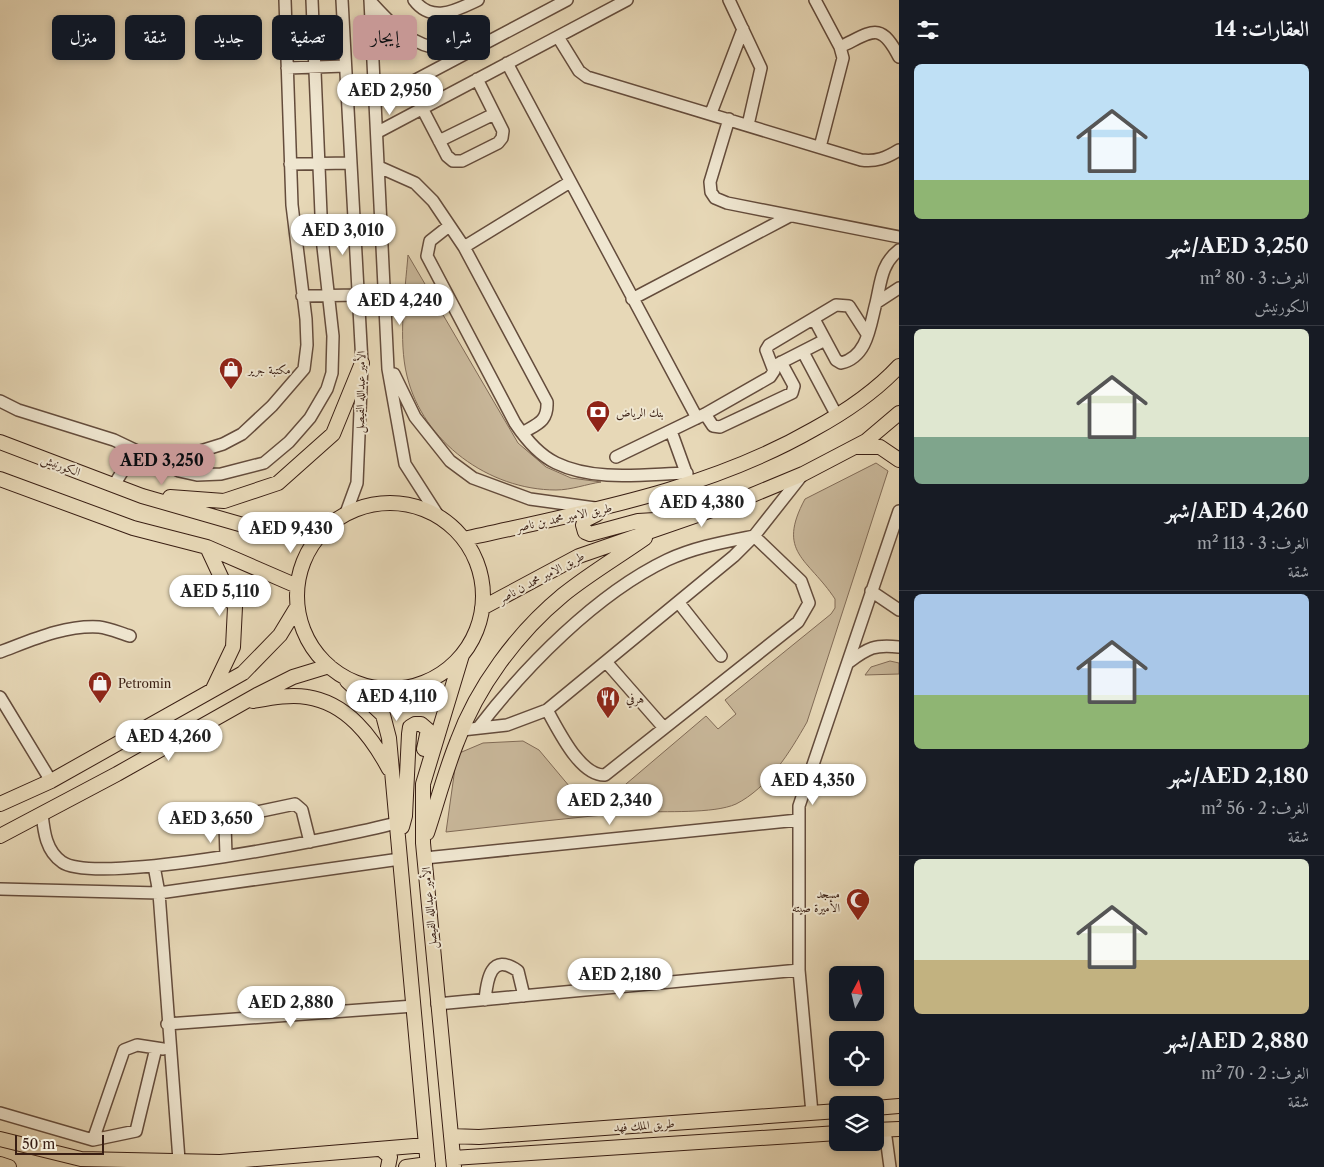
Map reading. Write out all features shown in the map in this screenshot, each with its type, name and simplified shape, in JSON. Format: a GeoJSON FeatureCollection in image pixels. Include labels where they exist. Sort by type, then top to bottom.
{"type":"FeatureCollection","features":[{"type":"Feature","properties":{"kind":"main road"},"geometry":{"type":"LineString","coordinates":[[142,496],[224,501],[278,483],[333,434],[362,363]]}},
{"type":"Feature","properties":{"kind":"main road","name":"طريق الامير محمد بن ناصر"},"geometry":{"type":"LineString","coordinates":[[464,539],[604,509],[780,448],[837,416],[884,383],[899,366]]}},
{"type":"Feature","properties":{"kind":"main road","name":"طريق الامير محمد ن ناصر"},"geometry":{"type":"LineString","coordinates":[[482,608],[579,556],[738,501],[803,474],[866,441],[899,413]]}},
{"type":"Feature","properties":{"kind":"main road","name":"الكورنيش"},"geometry":{"type":"LineString","coordinates":[[0,442],[142,496],[250,527],[326,528]]}},
{"type":"Feature","properties":{"kind":"main road"},"geometry":{"type":"LineString","coordinates":[[854,447],[880,447],[899,460]]}},
{"type":"Feature","properties":{"kind":"main road"},"geometry":{"type":"LineString","coordinates":[[0,479],[133,528],[207,547],[297,586]]}},
{"type":"Feature","properties":{"kind":"main road"},"geometry":{"type":"LineString","coordinates":[[377,504],[409,505],[439,517],[464,539],[476,560],[482,584],[482,608],[476,632],[463,653],[443,672],[419,684],[393,689],[366,686],[342,675],[329,666],[314,649],[306,636],[297,607],[297,586],[305,558],[312,544],[326,528],[346,513],[377,504]]}},
{"type":"Feature","properties":{"kind":"main road"},"geometry":{"type":"LineString","coordinates":[[604,509],[585,520],[583,525],[584,532],[590,534],[638,521],[664,518],[682,520]]}},
{"type":"Feature","properties":{"kind":"main road"},"geometry":{"type":"LineString","coordinates":[[423,843],[462,730],[481,692],[500,664],[532,625],[564,595],[659,528]]}},
{"type":"Feature","properties":{"kind":"main road"},"geometry":{"type":"LineString","coordinates":[[207,547],[235,607],[233,647],[213,689]]}},
{"type":"Feature","properties":{"kind":"main road"},"geometry":{"type":"LineString","coordinates":[[0,804],[51,781],[243,673],[280,635],[297,607]]}},
{"type":"Feature","properties":{"kind":"main road","name":"الأمير عبدالله الفيصل"},"geometry":{"type":"LineString","coordinates":[[454,1162],[437,1004],[423,843],[423,784],[463,653]]}},
{"type":"Feature","properties":{"kind":"main road"},"geometry":{"type":"LineString","coordinates":[[0,836],[117,774],[242,703],[294,677],[329,666]]}},
{"type":"Feature","properties":{"kind":"main road","name":"الأمير عبدالله الفيصل"},"geometry":{"type":"LineString","coordinates":[[342,675],[383,716],[389,738],[428,1166]]}},
{"type":"Feature","properties":{"kind":"main road"},"geometry":{"type":"LineString","coordinates":[[242,703],[278,697],[308,697],[330,705],[356,721],[375,743],[392,775]]}},
{"type":"Feature","properties":{"kind":"main road"},"geometry":{"type":"LineString","coordinates":[[398,839],[405,816],[410,726],[415,724],[421,724],[428,730],[421,760],[423,784]]}},
{"type":"Feature","properties":{"kind":"main road"},"geometry":{"type":"LineString","coordinates":[[884,1107],[899,1106]]}},
{"type":"Feature","properties":{"kind":"main road","name":"طريق الملك فهد"},"geometry":{"type":"LineString","coordinates":[[451,1136],[479,1137],[829,1112]]}},
{"type":"Feature","properties":{"kind":"main road","name":"طريق الملك فهد"},"geometry":{"type":"LineString","coordinates":[[454,1162],[476,1156],[508,1153],[829,1134]]}},
{"type":"Feature","properties":{"kind":"main road"},"geometry":{"type":"LineString","coordinates":[[476,1156],[472,1146],[479,1137]]}},
{"type":"Feature","properties":{"kind":"main road"},"geometry":{"type":"LineString","coordinates":[[0,1139],[81,1159],[220,1162],[426,1145]]}},
{"type":"Feature","properties":{"kind":"main road"},"geometry":{"type":"LineString","coordinates":[[381,1149],[390,1156],[388,1167]]}},
{"type":"Feature","properties":{"kind":"main road"},"geometry":{"type":"LineString","coordinates":[[490,1167],[508,1153]]}},
{"type":"Feature","properties":{"kind":"main road"},"geometry":{"type":"LineString","coordinates":[[0,1164],[9,1167]]}},
{"type":"Feature","properties":{"kind":"main road"},"geometry":{"type":"LineString","coordinates":[[406,1167],[428,1166]]}},
{"type":"Feature","properties":{"kind":"street"},"geometry":{"type":"LineString","coordinates":[[135,450],[204,451],[242,434],[272,406],[304,369],[306,345],[292,205],[285,0]]}},
{"type":"Feature","properties":{"kind":"street"},"geometry":{"type":"LineString","coordinates":[[0,401],[18,410],[114,440],[179,471],[197,475],[221,474],[264,462],[289,442],[310,418],[327,390],[332,373],[333,336],[322,238],[312,0]]}},
{"type":"Feature","properties":{"kind":"street","name":"الأمير عبدالله الفيصل"},"geometry":{"type":"LineString","coordinates":[[342,0],[362,363],[357,483],[346,513]]}},
{"type":"Feature","properties":{"kind":"street"},"geometry":{"type":"LineString","coordinates":[[370,0],[392,25],[410,40],[427,47]]}},
{"type":"Feature","properties":{"kind":"street"},"geometry":{"type":"LineString","coordinates":[[370,0],[388,361],[405,464],[439,517]]}},
{"type":"Feature","properties":{"kind":"street"},"geometry":{"type":"LineString","coordinates":[[414,0],[428,11],[440,14],[453,12],[478,0]]}},
{"type":"Feature","properties":{"kind":"street"},"geometry":{"type":"LineString","coordinates":[[490,41],[567,0]]}},
{"type":"Feature","properties":{"kind":"street"},"geometry":{"type":"LineString","coordinates":[[378,132],[627,0]]}},
{"type":"Feature","properties":{"kind":"street"},"geometry":{"type":"LineString","coordinates":[[729,0],[761,68],[748,124]]}},
{"type":"Feature","properties":{"kind":"street"},"geometry":{"type":"LineString","coordinates":[[815,0],[840,47],[843,58],[820,147]]}},
{"type":"Feature","properties":{"kind":"street"},"geometry":{"type":"LineString","coordinates":[[711,113],[743,29]]}},
{"type":"Feature","properties":{"kind":"street"},"geometry":{"type":"LineString","coordinates":[[840,47],[873,32],[882,33],[890,40],[899,57]]}},
{"type":"Feature","properties":{"kind":"street"},"geometry":{"type":"LineString","coordinates":[[558,37],[579,71],[587,77],[872,161],[883,159],[899,150]]}},
{"type":"Feature","properties":{"kind":"street"},"geometry":{"type":"LineString","coordinates":[[376,101],[455,60]]}},
{"type":"Feature","properties":{"kind":"street"},"geometry":{"type":"LineString","coordinates":[[507,63],[632,299],[701,416],[713,426],[720,427],[792,393],[794,386],[767,356],[766,350],[769,345],[836,305],[842,304],[849,306],[867,334]]}},
{"type":"Feature","properties":{"kind":"street"},"geometry":{"type":"LineString","coordinates":[[287,68],[345,66]]}},
{"type":"Feature","properties":{"kind":"street"},"geometry":{"type":"LineString","coordinates":[[422,108],[447,156],[453,161],[462,161],[498,143],[502,138],[503,131],[477,79]]}},
{"type":"Feature","properties":{"kind":"street"},"geometry":{"type":"LineString","coordinates":[[440,141],[494,114]]}},
{"type":"Feature","properties":{"kind":"street"},"geometry":{"type":"LineString","coordinates":[[729,119],[710,182],[711,192],[715,198],[727,203],[788,217],[899,238]]}},
{"type":"Feature","properties":{"kind":"street"},"geometry":{"type":"LineString","coordinates":[[290,164],[351,163]]}},
{"type":"Feature","properties":{"kind":"street"},"geometry":{"type":"LineString","coordinates":[[379,168],[415,183],[424,191],[464,247],[547,402],[548,410],[545,419],[522,433]]}},
{"type":"Feature","properties":{"kind":"street"},"geometry":{"type":"LineString","coordinates":[[464,247],[570,182]]}},
{"type":"Feature","properties":{"kind":"street"},"geometry":{"type":"LineString","coordinates":[[632,299],[788,217]]}},
{"type":"Feature","properties":{"kind":"street"},"geometry":{"type":"LineString","coordinates":[[450,226],[430,241],[427,256],[515,423],[542,454],[556,463],[574,470],[600,475],[689,479],[671,431]]}},
{"type":"Feature","properties":{"kind":"street"},"geometry":{"type":"LineString","coordinates":[[814,319],[836,360],[841,363],[848,362],[864,348],[883,269],[888,259],[899,252]]}},
{"type":"Feature","properties":{"kind":"street"},"geometry":{"type":"LineString","coordinates":[[876,303],[899,288]]}},
{"type":"Feature","properties":{"kind":"street"},"geometry":{"type":"LineString","coordinates":[[302,296],[358,295]]}},
{"type":"Feature","properties":{"kind":"street"},"geometry":{"type":"LineString","coordinates":[[616,457],[701,416],[770,377],[777,365],[824,340]]}},
{"type":"Feature","properties":{"kind":"street"},"geometry":{"type":"LineString","coordinates":[[803,352],[837,416]]}},
{"type":"Feature","properties":{"kind":"street"},"geometry":{"type":"LineString","coordinates":[[388,361],[415,417],[450,461],[473,478],[530,499],[604,509]]}},
{"type":"Feature","properties":{"kind":"street"},"geometry":{"type":"LineString","coordinates":[[114,485],[135,450]]}},
{"type":"Feature","properties":{"kind":"street"},"geometry":{"type":"LineString","coordinates":[[462,730],[508,725],[547,710],[734,556],[754,536],[803,474]]}},
{"type":"Feature","properties":{"kind":"street"},"geometry":{"type":"LineString","coordinates":[[812,1113],[800,970],[799,806],[899,511]]}},
{"type":"Feature","properties":{"kind":"street"},"geometry":{"type":"LineString","coordinates":[[478,728],[508,690],[570,628],[624,585],[666,560],[709,544],[754,536]]}},
{"type":"Feature","properties":{"kind":"street"},"geometry":{"type":"LineString","coordinates":[[547,710],[584,768],[596,775],[606,775],[798,622],[809,603],[801,581],[754,536]]}},
{"type":"Feature","properties":{"kind":"street"},"geometry":{"type":"LineString","coordinates":[[871,591],[899,610]]}},
{"type":"Feature","properties":{"kind":"street"},"geometry":{"type":"LineString","coordinates":[[679,603],[720,656]]}},
{"type":"Feature","properties":{"kind":"street"},"geometry":{"type":"LineString","coordinates":[[0,652],[52,633],[77,628],[101,627],[130,636]]}},
{"type":"Feature","properties":{"kind":"street"},"geometry":{"type":"LineString","coordinates":[[849,662],[869,648],[884,645],[899,647]]}},
{"type":"Feature","properties":{"kind":"street"},"geometry":{"type":"LineString","coordinates":[[607,662],[664,728]]}},
{"type":"Feature","properties":{"kind":"street"},"geometry":{"type":"LineString","coordinates":[[0,697],[51,781]]}},
{"type":"Feature","properties":{"kind":"street"},"geometry":{"type":"LineString","coordinates":[[226,855],[225,825],[229,818],[295,804],[302,810],[310,842]]}},
{"type":"Feature","properties":{"kind":"street"},"geometry":{"type":"LineString","coordinates":[[42,814],[45,838],[52,852],[62,862],[77,868],[96,870],[154,866],[310,842],[396,823]]}},
{"type":"Feature","properties":{"kind":"street"},"geometry":{"type":"LineString","coordinates":[[425,858],[798,820]]}},
{"type":"Feature","properties":{"kind":"street"},"geometry":{"type":"LineString","coordinates":[[0,889],[159,893],[400,858]]}},
{"type":"Feature","properties":{"kind":"street"},"geometry":{"type":"LineString","coordinates":[[154,866],[159,893],[167,1024],[179,1160]]}},
{"type":"Feature","properties":{"kind":"street"},"geometry":{"type":"LineString","coordinates":[[484,1000],[490,973],[493,968],[499,965],[511,966],[518,971],[524,996]]}},
{"type":"Feature","properties":{"kind":"street"},"geometry":{"type":"LineString","coordinates":[[437,1004],[800,970]]}},
{"type":"Feature","properties":{"kind":"street"},"geometry":{"type":"LineString","coordinates":[[167,1024],[414,1006]]}},
{"type":"Feature","properties":{"kind":"street"},"geometry":{"type":"LineString","coordinates":[[93,1140],[124,1050],[137,1045],[170,1050]]}},
{"type":"Feature","properties":{"kind":"street"},"geometry":{"type":"LineString","coordinates":[[0,1113],[93,1140],[136,1131],[156,1048]]}},
{"type":"Feature","properties":{"kind":"street"},"geometry":{"type":"LineString","coordinates":[[886,1130],[890,1167]]}},
{"type":"Feature","properties":{"kind":"shaded area"},"geometry":{"type":"Polygon","coordinates":[[[408,255],[518,443],[546,467],[571,478],[601,482],[562,490],[531,488],[507,481],[484,471],[462,458],[444,441],[428,422],[415,400],[404,362],[404,300],[408,255]]]}},
{"type":"Feature","properties":{"kind":"shaded area"},"geometry":{"type":"Polygon","coordinates":[[[876,463],[888,471],[807,722],[786,757],[758,789],[736,804],[715,809],[614,814],[446,832],[457,754],[483,743],[523,741],[539,750],[580,799],[587,804],[596,805],[606,801],[706,716],[718,729],[736,714],[725,700],[831,614],[835,608],[835,599],[806,564],[795,544],[794,532],[797,517],[805,499],[876,463]]]}},
{"type":"Feature","properties":{"kind":"shaded area"},"geometry":{"type":"Polygon","coordinates":[[[890,661],[899,663],[899,674],[865,675],[871,667],[890,661]]]}},
{"type":"Feature","properties":{"kind":"place","name":"مكتبة جرير"},"geometry":{"type":"Point","coordinates":[231,390]}},
{"type":"Feature","properties":{"kind":"place","name":"بنك الرياض"},"geometry":{"type":"Point","coordinates":[598,433]}},
{"type":"Feature","properties":{"kind":"place","name":"Petromin"},"geometry":{"type":"Point","coordinates":[100,704]}},
{"type":"Feature","properties":{"kind":"place","name":"هرفي"},"geometry":{"type":"Point","coordinates":[608,719]}},
{"type":"Feature","properties":{"kind":"place","name":"مسجد الأميرة صيته"},"geometry":{"type":"Point","coordinates":[858,921]}}]}
